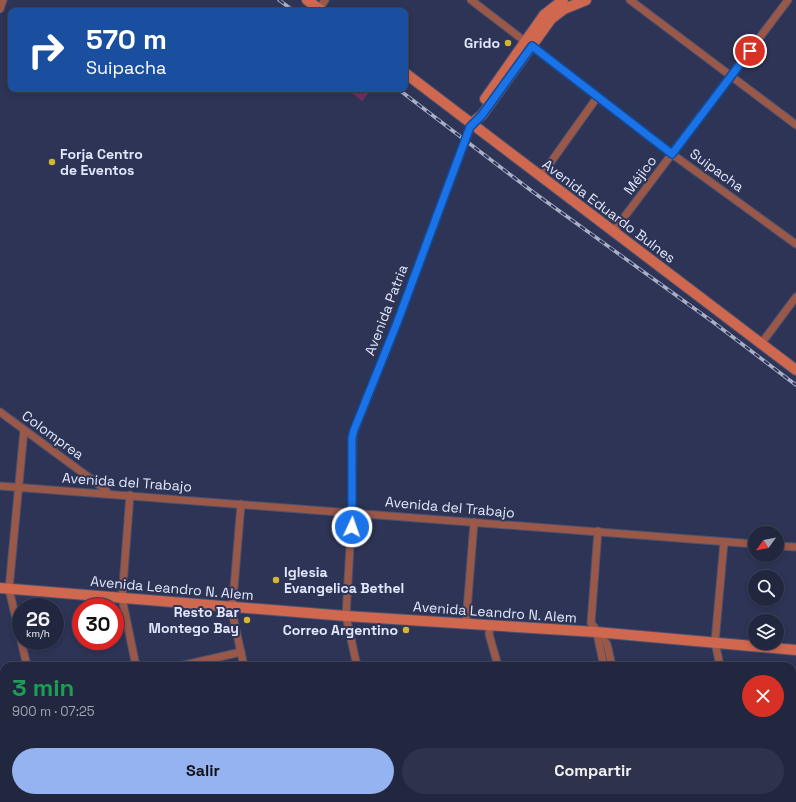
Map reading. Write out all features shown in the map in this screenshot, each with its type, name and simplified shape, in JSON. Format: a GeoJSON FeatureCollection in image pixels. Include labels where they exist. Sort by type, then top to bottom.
{"type":"FeatureCollection","features":[{"type":"Feature","properties":{"kind":"main road"},"geometry":{"type":"LineString","coordinates":[[307,0],[317,8]]}},
{"type":"Feature","properties":{"kind":"main road","name":"Avenida Patria"},"geometry":{"type":"LineString","coordinates":[[529,43],[544,15],[567,2],[586,0]]}},
{"type":"Feature","properties":{"kind":"main road","name":"Avenida Patria"},"geometry":{"type":"LineString","coordinates":[[472,123],[477,110],[529,43],[567,2]]}},
{"type":"Feature","properties":{"kind":"main road","name":"Avenida Eduardo Bulnes"},"geometry":{"type":"LineString","coordinates":[[408,75],[796,370]]}},
{"type":"Feature","properties":{"kind":"main road","name":"Avenida Leandro N. Alem"},"geometry":{"type":"LineString","coordinates":[[5,588],[122,598]]}},
{"type":"Feature","properties":{"kind":"main road","name":"Avenida Leandro N. Alem"},"geometry":{"type":"LineString","coordinates":[[124,598],[346,616],[596,632],[796,650]]}},
{"type":"Feature","properties":{"kind":"street"},"geometry":{"type":"LineString","coordinates":[[0,9],[3,0]]}},
{"type":"Feature","properties":{"kind":"street","name":"Suipacha"},"geometry":{"type":"LineString","coordinates":[[471,0],[672,154],[796,244]]}},
{"type":"Feature","properties":{"kind":"street"},"geometry":{"type":"LineString","coordinates":[[544,15],[555,0]]}},
{"type":"Feature","properties":{"kind":"street"},"geometry":{"type":"LineString","coordinates":[[630,0],[796,125]]}},
{"type":"Feature","properties":{"kind":"street","name":"Méjico"},"geometry":{"type":"LineString","coordinates":[[613,232],[788,0]]}},
{"type":"Feature","properties":{"kind":"street"},"geometry":{"type":"LineString","coordinates":[[540,176],[598,96]]}},
{"type":"Feature","properties":{"kind":"street","name":"Avenida Patria"},"geometry":{"type":"LineString","coordinates":[[356,662],[346,616],[352,512],[352,438],[472,123]]}},
{"type":"Feature","properties":{"kind":"street"},"geometry":{"type":"LineString","coordinates":[[761,344],[796,297]]}},
{"type":"Feature","properties":{"kind":"street","name":"Colomprea"},"geometry":{"type":"LineString","coordinates":[[0,412],[109,494]]}},
{"type":"Feature","properties":{"kind":"street"},"geometry":{"type":"LineString","coordinates":[[24,430],[5,588],[25,662]]}},
{"type":"Feature","properties":{"kind":"street","name":"Avenida del Trabajo"},"geometry":{"type":"LineString","coordinates":[[0,486],[748,544]]}},
{"type":"Feature","properties":{"kind":"street"},"geometry":{"type":"LineString","coordinates":[[122,598],[130,496]]}},
{"type":"Feature","properties":{"kind":"street"},"geometry":{"type":"LineString","coordinates":[[241,504],[232,607],[243,662]]}},
{"type":"Feature","properties":{"kind":"street"},"geometry":{"type":"LineString","coordinates":[[466,623],[474,522]]}},
{"type":"Feature","properties":{"kind":"street"},"geometry":{"type":"LineString","coordinates":[[598,531],[591,623],[596,632],[607,644],[611,662]]}},
{"type":"Feature","properties":{"kind":"street"},"geometry":{"type":"LineString","coordinates":[[719,662],[715,642],[724,542]]}},
{"type":"Feature","properties":{"kind":"street"},"geometry":{"type":"LineString","coordinates":[[784,546],[796,547]]}},
{"type":"Feature","properties":{"kind":"street"},"geometry":{"type":"LineString","coordinates":[[124,608],[135,662]]}},
{"type":"Feature","properties":{"kind":"street"},"geometry":{"type":"LineString","coordinates":[[490,625],[489,634],[497,662]]}},
{"type":"Feature","properties":{"kind":"street"},"geometry":{"type":"LineString","coordinates":[[596,632],[603,662]]}},
{"type":"Feature","properties":{"kind":"street"},"geometry":{"type":"LineString","coordinates":[[197,662],[241,652]]}},
{"type":"Feature","properties":{"kind":"shaded area"},"geometry":{"type":"Polygon","coordinates":[[[351,92],[370,92],[362,101],[351,92]]]}},
{"type":"Feature","properties":{"kind":"railway"},"geometry":{"type":"LineString","coordinates":[[279,0],[290,8]]}},
{"type":"Feature","properties":{"kind":"railway"},"geometry":{"type":"LineString","coordinates":[[402,92],[533,192],[713,322],[796,385]]}},
{"type":"Feature","properties":{"kind":"place","name":"Grido"},"geometry":{"type":"Point","coordinates":[508,43]}},
{"type":"Feature","properties":{"kind":"place","name":"Forja Centro de Eventos"},"geometry":{"type":"Point","coordinates":[52,162]}},
{"type":"Feature","properties":{"kind":"place","name":"Iglesia Evangelica Bethel"},"geometry":{"type":"Point","coordinates":[276,580]}},
{"type":"Feature","properties":{"kind":"place","name":"Resto Bar Montego Bay"},"geometry":{"type":"Point","coordinates":[247,620]}},
{"type":"Feature","properties":{"kind":"place","name":"Correo Argentino"},"geometry":{"type":"Point","coordinates":[406,630]}},
{"type":"Feature","properties":{"kind":"route"},"geometry":{"type":"LineString","coordinates":[[352,527],[352,438],[354,430],[450,184],[467,133],[472,123],[482,115],[532,46],[672,154],[750,51]]}}]}
